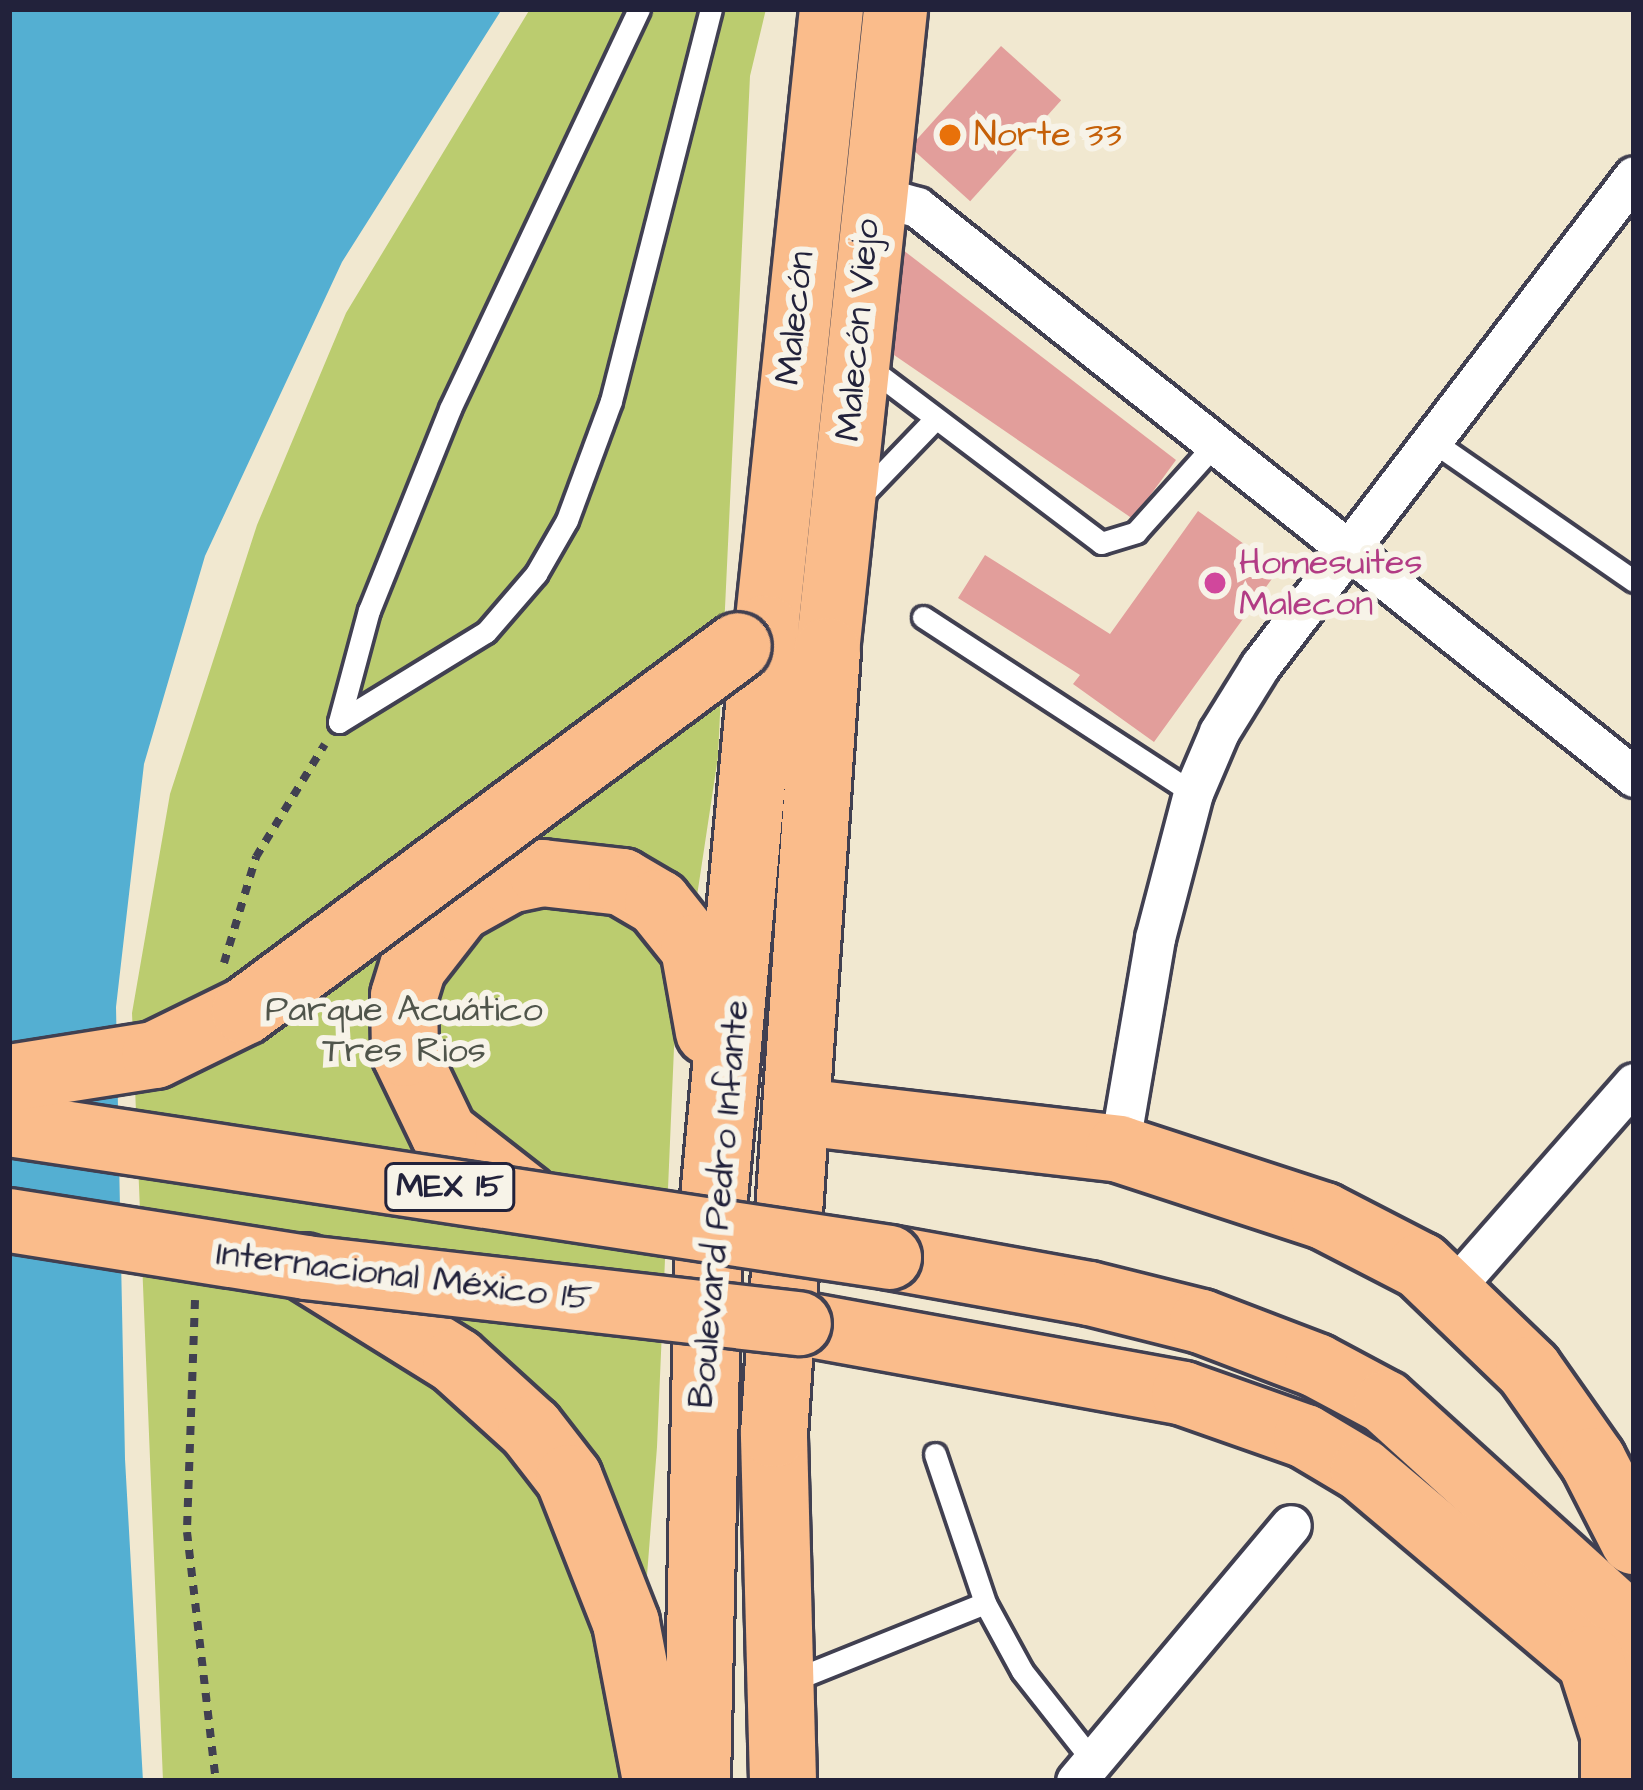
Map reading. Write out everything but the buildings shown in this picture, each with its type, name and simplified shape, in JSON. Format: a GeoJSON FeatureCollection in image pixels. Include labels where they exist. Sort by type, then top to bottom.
{"type":"FeatureCollection","features":[{"type":"Feature","properties":{"kind":"highway"},"geometry":{"type":"LineString","coordinates":[[9,1078],[155,1055],[245,1011],[752,638]]}},
{"type":"Feature","properties":{"kind":"highway","name":"Boulevard Pedro Infante"},"geometry":{"type":"LineString","coordinates":[[698,1781],[698,1472],[713,1344],[708,1264],[752,638]]}},
{"type":"Feature","properties":{"kind":"highway","name":"Boulevard Pedro Infante"},"geometry":{"type":"LineString","coordinates":[[776,1774],[780,1686],[774,1434],[801,1112],[827,651]]}},
{"type":"Feature","properties":{"kind":"highway"},"geometry":{"type":"LineString","coordinates":[[526,1198],[468,1159],[412,1080],[404,996],[434,934],[459,908],[508,880],[570,871],[601,875],[658,903],[681,927],[707,990],[708,1264]]}},
{"type":"Feature","properties":{"kind":"highway"},"geometry":{"type":"LineString","coordinates":[[801,1112],[1119,1149],[1324,1216],[1460,1295],[1529,1370],[1593,1460],[1634,1541]]}},
{"type":"Feature","properties":{"kind":"highway"},"geometry":{"type":"LineString","coordinates":[[305,1268],[457,1361],[531,1430],[569,1478],[620,1603],[656,1781]]}},
{"type":"Feature","properties":{"kind":"highway"},"geometry":{"type":"LineString","coordinates":[[713,1344],[731,1405],[734,1479],[776,1774]]}},
{"type":"Feature","properties":{"kind":"highway"},"geometry":{"type":"LineString","coordinates":[[1614,1781],[1619,1662]]}},
{"type":"Feature","properties":{"kind":"main road","name":"Malecón"},"geometry":{"type":"LineString","coordinates":[[752,638],[831,9]]}},
{"type":"Feature","properties":{"kind":"main road","name":"Malecón Viejo"},"geometry":{"type":"LineString","coordinates":[[827,651],[871,194],[896,9]]}},
{"type":"Feature","properties":{"kind":"main road","name":"MEX 15"},"geometry":{"type":"LineString","coordinates":[[9,1124],[526,1198],[889,1257],[1201,1321],[1316,1365],[1385,1402],[1619,1662]]}},
{"type":"Feature","properties":{"kind":"main road","name":"Internacional México 15"},"geometry":{"type":"LineString","coordinates":[[9,1220],[305,1268],[800,1323],[1184,1393],[1305,1436],[1362,1470],[1619,1662]]}},
{"type":"Feature","properties":{"kind":"street"},"geometry":{"type":"LineString","coordinates":[[1119,1149],[1155,938],[1193,793],[1261,666],[1634,176]]}},
{"type":"Feature","properties":{"kind":"street"},"geometry":{"type":"LineString","coordinates":[[871,194],[917,207],[1634,777]]}},
{"type":"Feature","properties":{"kind":"street"},"geometry":{"type":"LineString","coordinates":[[1634,1083],[1460,1295],[1521,1328],[1546,1351],[1634,1490]]}},
{"type":"Feature","properties":{"kind":"street"},"geometry":{"type":"LineString","coordinates":[[1084,1771],[1291,1525]]}},
{"type":"Feature","properties":{"kind":"lane"},"geometry":{"type":"LineString","coordinates":[[639,9],[450,409],[369,610],[339,722],[486,632],[536,574],[567,520],[611,400],[710,9]]}},
{"type":"Feature","properties":{"kind":"lane"},"geometry":{"type":"LineString","coordinates":[[855,360],[889,377],[935,418],[1101,544],[1136,532],[1216,444]]}},
{"type":"Feature","properties":{"kind":"lane"},"geometry":{"type":"LineString","coordinates":[[839,529],[935,418]]}},
{"type":"Feature","properties":{"kind":"lane"},"geometry":{"type":"LineString","coordinates":[[1431,440],[1626,576],[1634,550]]}},
{"type":"Feature","properties":{"kind":"lane"},"geometry":{"type":"LineString","coordinates":[[923,617],[1193,793]]}},
{"type":"Feature","properties":{"kind":"lane"},"geometry":{"type":"LineString","coordinates":[[935,1454],[985,1603],[1084,1771]]}},
{"type":"Feature","properties":{"kind":"lane"},"geometry":{"type":"LineString","coordinates":[[780,1686],[985,1603]]}},
{"type":"Feature","properties":{"kind":"green space","name":"Parque Acuático Tres Rios"},"geometry":{"type":"Polygon","coordinates":[[[530,9],[766,9],[750,76],[718,757],[674,1048],[657,1447],[631,1781],[163,1781],[132,1013],[170,794],[257,525],[346,313],[530,9]]]}},
{"type":"Feature","properties":{"kind":"water"},"geometry":{"type":"Polygon","coordinates":[[[9,9],[502,9],[342,262],[205,556],[144,764],[116,1007],[125,1459],[143,1781],[9,1781],[9,9]]]}},
{"type":"Feature","properties":{"kind":"place","name":"Norte 33"},"geometry":{"type":"Point","coordinates":[950,135]}},
{"type":"Feature","properties":{"kind":"place","name":"Homesuites Malecon"},"geometry":{"type":"Point","coordinates":[1215,583]}}]}
